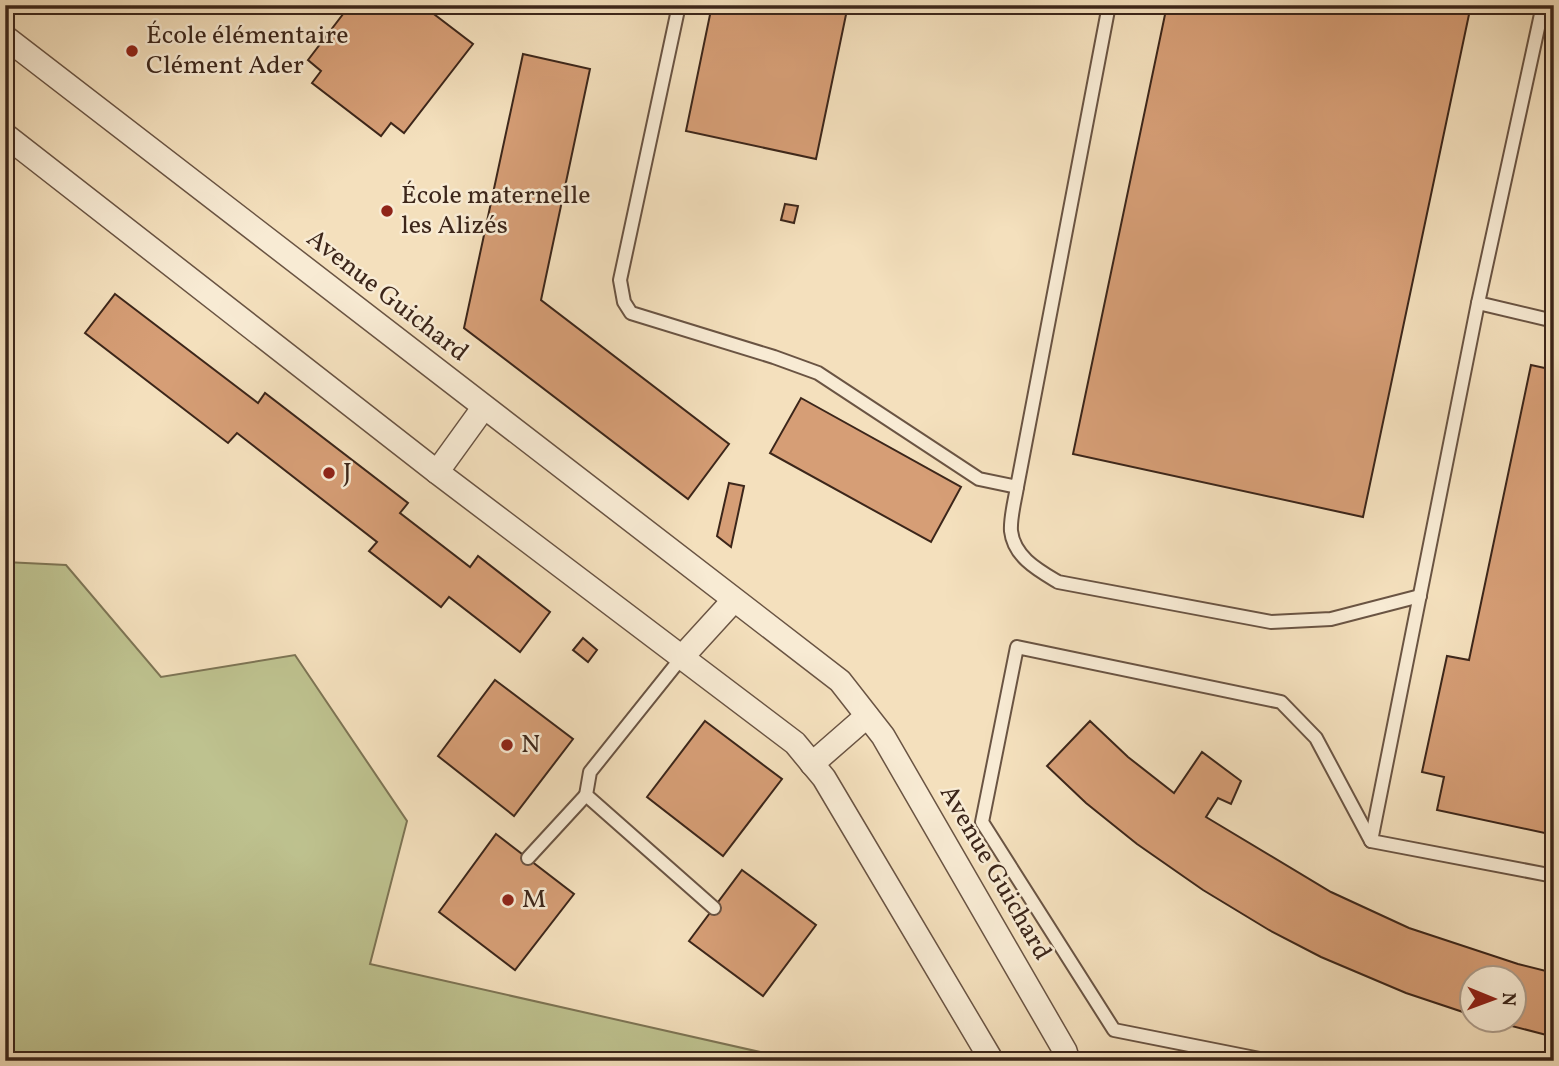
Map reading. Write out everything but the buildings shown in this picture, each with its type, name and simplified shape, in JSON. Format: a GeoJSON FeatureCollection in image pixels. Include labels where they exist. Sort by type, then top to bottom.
{"type":"FeatureCollection","features":[{"type":"Feature","properties":{"kind":"street","name":"Avenue Guichard"},"geometry":{"type":"LineString","coordinates":[[5,37],[840,681],[884,736],[1065,1051],[1068,1061]]}},
{"type":"Feature","properties":{"kind":"street"},"geometry":{"type":"LineString","coordinates":[[5,135],[437,472],[795,743],[824,778],[992,1061]]}},
{"type":"Feature","properties":{"kind":"street"},"geometry":{"type":"LineString","coordinates":[[437,472],[484,407]]}},
{"type":"Feature","properties":{"kind":"street"},"geometry":{"type":"LineString","coordinates":[[682,657],[734,600]]}},
{"type":"Feature","properties":{"kind":"street"},"geometry":{"type":"LineString","coordinates":[[812,764],[867,716]]}},
{"type":"Feature","properties":{"kind":"lane"},"geometry":{"type":"LineString","coordinates":[[679,5],[620,279],[624,302],[631,313],[818,373],[979,479],[1017,487]]}},
{"type":"Feature","properties":{"kind":"lane"},"geometry":{"type":"LineString","coordinates":[[1109,5],[1017,487],[1011,531],[1019,553],[1033,567],[1058,582],[1271,622],[1331,619],[1420,596]]}},
{"type":"Feature","properties":{"kind":"lane"},"geometry":{"type":"LineString","coordinates":[[1371,841],[1478,303],[1543,5]]}},
{"type":"Feature","properties":{"kind":"lane"},"geometry":{"type":"LineString","coordinates":[[1478,303],[1554,321]]}},
{"type":"Feature","properties":{"kind":"lane"},"geometry":{"type":"LineString","coordinates":[[1270,1061],[1114,1030],[982,822],[1017,647],[1281,702],[1316,738],[1371,841]]}},
{"type":"Feature","properties":{"kind":"lane"},"geometry":{"type":"LineString","coordinates":[[528,858],[586,795],[590,772],[682,657]]}},
{"type":"Feature","properties":{"kind":"lane"},"geometry":{"type":"LineString","coordinates":[[586,795],[714,908]]}},
{"type":"Feature","properties":{"kind":"lane"},"geometry":{"type":"LineString","coordinates":[[1371,841],[1554,876]]}},
{"type":"Feature","properties":{"kind":"green space"},"geometry":{"type":"Polygon","coordinates":[[[5,562],[66,565],[161,677],[295,655],[407,821],[370,964],[800,1061],[5,1061],[5,562]]]}},
{"type":"Feature","properties":{"kind":"place","name":"École élémentaire Clément Ader"},"geometry":{"type":"Point","coordinates":[132,51]}},
{"type":"Feature","properties":{"kind":"place","name":"École maternelle les Alizés"},"geometry":{"type":"Point","coordinates":[387,211]}},
{"type":"Feature","properties":{"kind":"place","name":"J"},"geometry":{"type":"Point","coordinates":[329,473]}},
{"type":"Feature","properties":{"kind":"place","name":"N"},"geometry":{"type":"Point","coordinates":[507,745]}},
{"type":"Feature","properties":{"kind":"place","name":"M"},"geometry":{"type":"Point","coordinates":[508,900]}}]}
